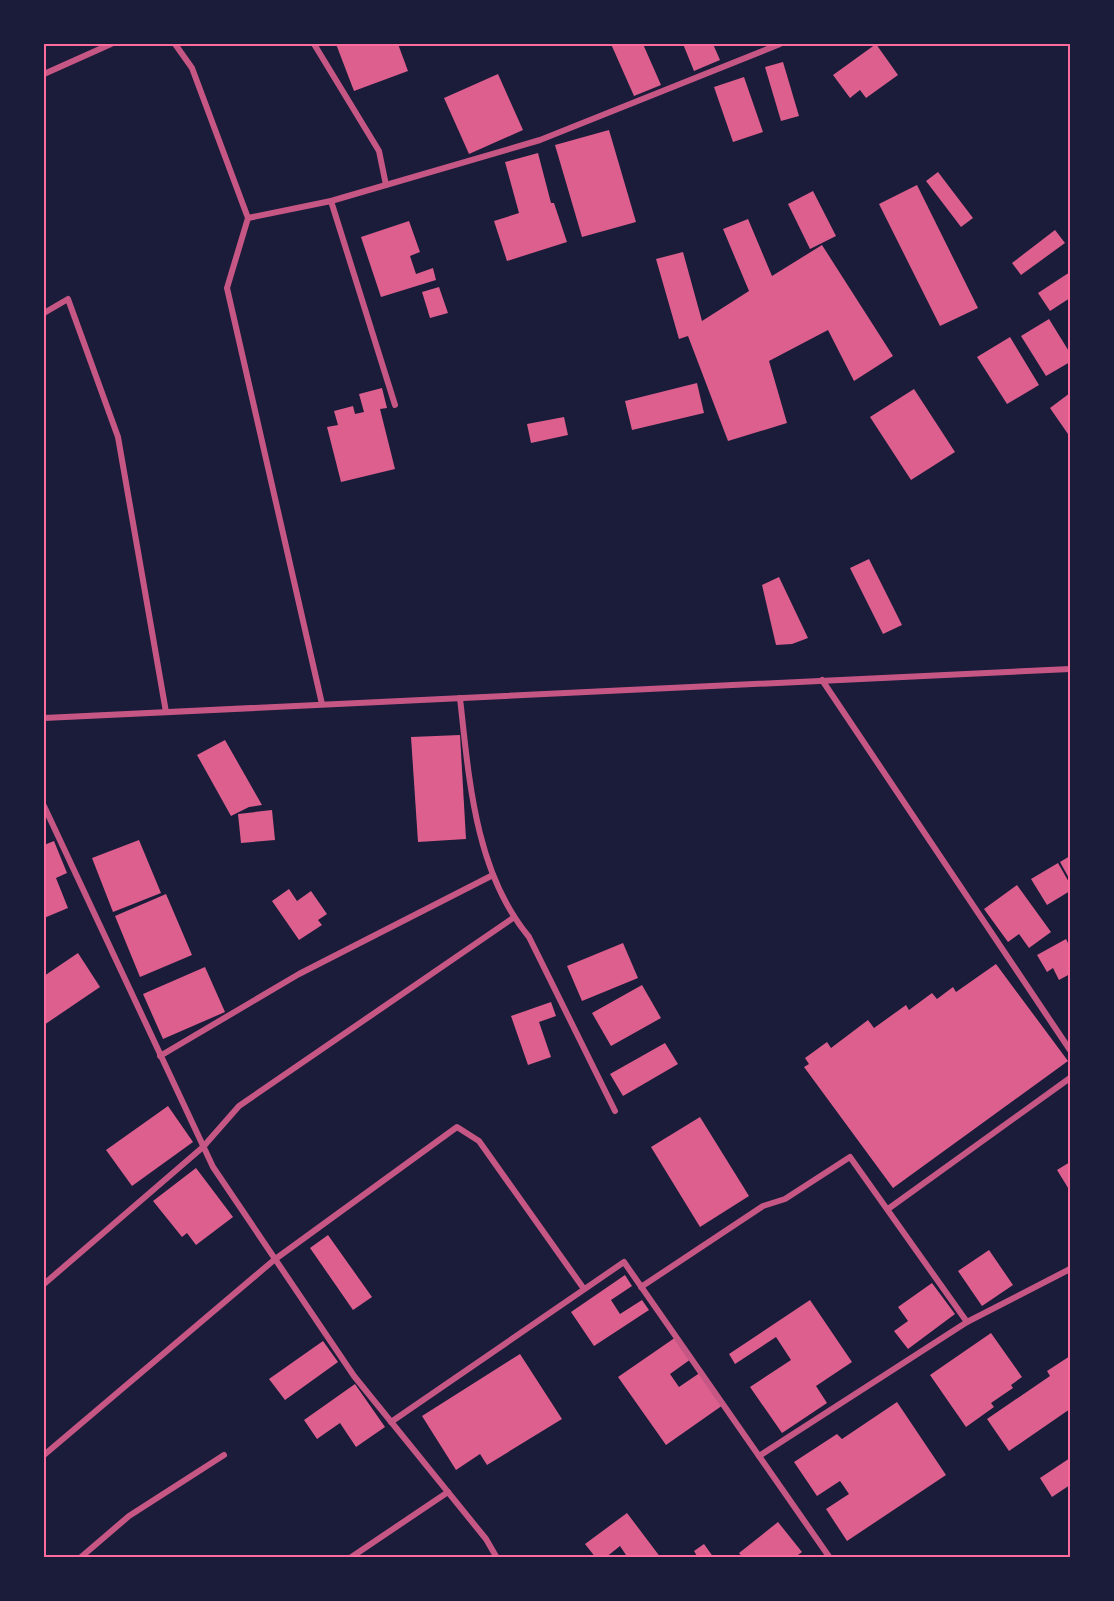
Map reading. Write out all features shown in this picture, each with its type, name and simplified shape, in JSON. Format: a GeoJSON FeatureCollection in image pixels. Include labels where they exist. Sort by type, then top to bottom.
{"type":"FeatureCollection","features":[{"type":"Feature","properties":{"kind":"street"},"geometry":{"type":"LineString","coordinates":[[44,74],[111,44]]}},
{"type":"Feature","properties":{"kind":"street"},"geometry":{"type":"LineString","coordinates":[[175,44],[192,68],[248,218],[227,288],[322,704]]}},
{"type":"Feature","properties":{"kind":"street"},"geometry":{"type":"LineString","coordinates":[[314,44],[379,150],[386,185]]}},
{"type":"Feature","properties":{"kind":"street"},"geometry":{"type":"LineString","coordinates":[[248,218],[331,201],[540,140],[780,44]]}},
{"type":"Feature","properties":{"kind":"street"},"geometry":{"type":"LineString","coordinates":[[331,201],[395,405]]}},
{"type":"Feature","properties":{"kind":"street"},"geometry":{"type":"LineString","coordinates":[[44,313],[68,299],[118,436],[166,712]]}},
{"type":"Feature","properties":{"kind":"street"},"geometry":{"type":"LineString","coordinates":[[44,718],[1071,669]]}},
{"type":"Feature","properties":{"kind":"street"},"geometry":{"type":"LineString","coordinates":[[822,680],[1071,1050]]}},
{"type":"Feature","properties":{"kind":"street"},"geometry":{"type":"LineString","coordinates":[[460,698],[470,787],[493,875],[513,918],[529,937],[615,1111]]}},
{"type":"Feature","properties":{"kind":"street"},"geometry":{"type":"LineString","coordinates":[[44,806],[213,1167],[354,1376],[486,1539],[497,1557]]}},
{"type":"Feature","properties":{"kind":"street"},"geometry":{"type":"LineString","coordinates":[[160,1056],[299,974],[493,875]]}},
{"type":"Feature","properties":{"kind":"street"},"geometry":{"type":"LineString","coordinates":[[44,1284],[203,1147],[239,1106],[513,918]]}},
{"type":"Feature","properties":{"kind":"street"},"geometry":{"type":"LineString","coordinates":[[888,1209],[1071,1078]]}},
{"type":"Feature","properties":{"kind":"street"},"geometry":{"type":"LineString","coordinates":[[44,1455],[274,1260],[457,1127],[479,1141],[584,1289]]}},
{"type":"Feature","properties":{"kind":"street"},"geometry":{"type":"LineString","coordinates":[[641,1287],[763,1206],[785,1199],[850,1157],[967,1322]]}},
{"type":"Feature","properties":{"kind":"street"},"geometry":{"type":"LineString","coordinates":[[391,1422],[624,1262],[830,1557]]}},
{"type":"Feature","properties":{"kind":"street"},"geometry":{"type":"LineString","coordinates":[[759,1456],[967,1322],[1071,1269]]}},
{"type":"Feature","properties":{"kind":"street"},"geometry":{"type":"LineString","coordinates":[[80,1557],[129,1516],[224,1455]]}},
{"type":"Feature","properties":{"kind":"street"},"geometry":{"type":"LineString","coordinates":[[350,1557],[448,1492]]}},
{"type":"Feature","properties":{"kind":"building"},"geometry":{"type":"Polygon","coordinates":[[[336,44],[398,44],[408,71],[354,91],[336,44]]]}},
{"type":"Feature","properties":{"kind":"building"},"geometry":{"type":"Polygon","coordinates":[[[611,44],[643,44],[661,85],[634,96],[611,44]]]}},
{"type":"Feature","properties":{"kind":"building"},"geometry":{"type":"Polygon","coordinates":[[[683,44],[713,44],[720,60],[694,71],[683,44]]]}},
{"type":"Feature","properties":{"kind":"building"},"geometry":{"type":"Polygon","coordinates":[[[876,44],[898,75],[866,98],[860,90],[850,98],[833,75],[876,44]]]}},
{"type":"Feature","properties":{"kind":"building"},"geometry":{"type":"Polygon","coordinates":[[[783,62],[799,116],[781,121],[765,67],[783,62]]]}},
{"type":"Feature","properties":{"kind":"building"},"geometry":{"type":"Polygon","coordinates":[[[498,74],[523,130],[469,154],[444,98],[498,74]]]}},
{"type":"Feature","properties":{"kind":"building"},"geometry":{"type":"Polygon","coordinates":[[[744,77],[763,132],[733,142],[714,87],[744,77]]]}},
{"type":"Feature","properties":{"kind":"building"},"geometry":{"type":"Polygon","coordinates":[[[609,130],[636,222],[582,237],[555,145],[609,130]]]}},
{"type":"Feature","properties":{"kind":"building"},"geometry":{"type":"Polygon","coordinates":[[[538,153],[551,203],[554,203],[567,242],[507,261],[494,221],[519,213],[505,162],[538,153]]]}},
{"type":"Feature","properties":{"kind":"building"},"geometry":{"type":"Polygon","coordinates":[[[938,172],[973,218],[961,227],[926,181],[938,172]]]}},
{"type":"Feature","properties":{"kind":"building"},"geometry":{"type":"Polygon","coordinates":[[[917,185],[978,308],[940,326],[879,204],[917,185]]]}},
{"type":"Feature","properties":{"kind":"building"},"geometry":{"type":"Polygon","coordinates":[[[813,191],[836,236],[810,249],[788,204],[813,191]]]}},
{"type":"Feature","properties":{"kind":"building"},"geometry":{"type":"Polygon","coordinates":[[[748,219],[772,276],[822,245],[893,356],[854,381],[828,330],[769,361],[787,423],[728,441],[688,336],[679,339],[656,259],[683,252],[702,321],[749,291],[723,229],[748,219]]]}},
{"type":"Feature","properties":{"kind":"building"},"geometry":{"type":"Polygon","coordinates":[[[409,221],[420,252],[410,256],[416,274],[433,268],[436,280],[381,297],[361,237],[409,221]]]}},
{"type":"Feature","properties":{"kind":"building"},"geometry":{"type":"Polygon","coordinates":[[[1055,230],[1065,243],[1021,275],[1012,263],[1055,230]]]}},
{"type":"Feature","properties":{"kind":"building"},"geometry":{"type":"Polygon","coordinates":[[[1070,272],[1070,298],[1050,311],[1038,293],[1070,272]]]}},
{"type":"Feature","properties":{"kind":"building"},"geometry":{"type":"Polygon","coordinates":[[[439,287],[448,313],[430,318],[422,292],[439,287]]]}},
{"type":"Feature","properties":{"kind":"building"},"geometry":{"type":"Polygon","coordinates":[[[1049,319],[1070,353],[1070,362],[1046,376],[1021,336],[1049,319]]]}},
{"type":"Feature","properties":{"kind":"building"},"geometry":{"type":"Polygon","coordinates":[[[1010,337],[1039,385],[1007,404],[977,357],[1010,337]]]}},
{"type":"Feature","properties":{"kind":"building"},"geometry":{"type":"Polygon","coordinates":[[[697,383],[704,413],[632,430],[625,401],[697,383]]]}},
{"type":"Feature","properties":{"kind":"building"},"geometry":{"type":"Polygon","coordinates":[[[382,388],[387,408],[380,409],[395,469],[341,482],[327,427],[338,425],[334,411],[353,406],[355,414],[364,412],[359,394],[382,388]]]}},
{"type":"Feature","properties":{"kind":"building"},"geometry":{"type":"Polygon","coordinates":[[[914,389],[955,452],[911,480],[870,417],[914,389]]]}},
{"type":"Feature","properties":{"kind":"building"},"geometry":{"type":"Polygon","coordinates":[[[1070,393],[1070,437],[1050,408],[1070,393]]]}},
{"type":"Feature","properties":{"kind":"building"},"geometry":{"type":"Polygon","coordinates":[[[564,417],[568,435],[531,443],[527,424],[564,417]]]}},
{"type":"Feature","properties":{"kind":"building"},"geometry":{"type":"Polygon","coordinates":[[[869,559],[902,625],[883,634],[850,568],[869,559]]]}},
{"type":"Feature","properties":{"kind":"building"},"geometry":{"type":"Polygon","coordinates":[[[779,577],[808,638],[792,644],[776,645],[762,585],[779,577]]]}},
{"type":"Feature","properties":{"kind":"building"},"geometry":{"type":"Polygon","coordinates":[[[460,735],[466,839],[418,842],[411,737],[460,735]]]}},
{"type":"Feature","properties":{"kind":"building"},"geometry":{"type":"Polygon","coordinates":[[[225,740],[262,805],[249,807],[231,816],[197,755],[225,740]]]}},
{"type":"Feature","properties":{"kind":"building"},"geometry":{"type":"Polygon","coordinates":[[[272,810],[275,840],[241,843],[238,814],[272,810]]]}},
{"type":"Feature","properties":{"kind":"building"},"geometry":{"type":"Polygon","coordinates":[[[139,840],[161,893],[113,912],[92,858],[139,840]]]}},
{"type":"Feature","properties":{"kind":"building"},"geometry":{"type":"Polygon","coordinates":[[[54,841],[67,873],[56,878],[68,908],[44,918],[44,845],[54,841]]]}},
{"type":"Feature","properties":{"kind":"building"},"geometry":{"type":"Polygon","coordinates":[[[1070,856],[1070,880],[1060,862],[1070,856]]]}},
{"type":"Feature","properties":{"kind":"building"},"geometry":{"type":"Polygon","coordinates":[[[1058,863],[1070,884],[1070,891],[1047,905],[1031,879],[1058,863]]]}},
{"type":"Feature","properties":{"kind":"building"},"geometry":{"type":"Polygon","coordinates":[[[1017,885],[1051,932],[1029,948],[1019,934],[1008,942],[984,909],[1017,885]]]}},
{"type":"Feature","properties":{"kind":"building"},"geometry":{"type":"Polygon","coordinates":[[[289,889],[297,901],[311,891],[327,914],[318,920],[322,925],[299,940],[272,901],[289,889]]]}},
{"type":"Feature","properties":{"kind":"building"},"geometry":{"type":"Polygon","coordinates":[[[166,894],[192,955],[140,977],[115,916],[166,894]]]}},
{"type":"Feature","properties":{"kind":"building"},"geometry":{"type":"Polygon","coordinates":[[[1066,939],[1070,947],[1070,974],[1059,980],[1053,968],[1047,972],[1037,955],[1066,939]]]}},
{"type":"Feature","properties":{"kind":"building"},"geometry":{"type":"Polygon","coordinates":[[[623,943],[638,978],[582,1001],[567,966],[623,943]]]}},
{"type":"Feature","properties":{"kind":"building"},"geometry":{"type":"Polygon","coordinates":[[[78,953],[100,987],[44,1025],[44,976],[78,953]]]}},
{"type":"Feature","properties":{"kind":"building"},"geometry":{"type":"Polygon","coordinates":[[[996,964],[1068,1061],[893,1188],[804,1067],[809,1064],[805,1058],[827,1042],[831,1048],[868,1020],[874,1028],[906,1005],[909,1010],[932,993],[937,999],[953,987],[956,992],[996,964]]]}},
{"type":"Feature","properties":{"kind":"building"},"geometry":{"type":"Polygon","coordinates":[[[205,967],[225,1012],[163,1039],[143,994],[205,967]]]}},
{"type":"Feature","properties":{"kind":"building"},"geometry":{"type":"Polygon","coordinates":[[[642,985],[661,1018],[611,1046],[592,1013],[642,985]]]}},
{"type":"Feature","properties":{"kind":"building"},"geometry":{"type":"Polygon","coordinates":[[[551,1002],[556,1016],[539,1022],[551,1057],[528,1065],[511,1016],[551,1002]]]}},
{"type":"Feature","properties":{"kind":"building"},"geometry":{"type":"Polygon","coordinates":[[[665,1043],[678,1064],[623,1096],[610,1074],[665,1043]]]}},
{"type":"Feature","properties":{"kind":"building"},"geometry":{"type":"Polygon","coordinates":[[[168,1106],[193,1142],[132,1186],[106,1150],[168,1106]]]}},
{"type":"Feature","properties":{"kind":"building"},"geometry":{"type":"Polygon","coordinates":[[[700,1117],[749,1196],[700,1227],[651,1147],[700,1117]]]}},
{"type":"Feature","properties":{"kind":"building"},"geometry":{"type":"Polygon","coordinates":[[[1070,1162],[1070,1191],[1057,1170],[1070,1162]]]}},
{"type":"Feature","properties":{"kind":"building"},"geometry":{"type":"Polygon","coordinates":[[[196,1168],[233,1217],[196,1245],[187,1233],[182,1237],[153,1201],[196,1168]]]}},
{"type":"Feature","properties":{"kind":"building"},"geometry":{"type":"Polygon","coordinates":[[[328,1235],[372,1297],[353,1310],[310,1248],[328,1235]]]}},
{"type":"Feature","properties":{"kind":"building"},"geometry":{"type":"Polygon","coordinates":[[[989,1250],[1013,1285],[982,1306],[958,1271],[989,1250]]]}},
{"type":"Feature","properties":{"kind":"building"},"geometry":{"type":"Polygon","coordinates":[[[625,1275],[632,1286],[611,1300],[620,1314],[642,1300],[649,1310],[594,1346],[571,1312],[625,1275]]]}},
{"type":"Feature","properties":{"kind":"building"},"geometry":{"type":"Polygon","coordinates":[[[932,1283],[955,1314],[908,1349],[894,1331],[908,1321],[898,1307],[932,1283]]]}},
{"type":"Feature","properties":{"kind":"building"},"geometry":{"type":"Polygon","coordinates":[[[810,1300],[852,1362],[816,1386],[827,1403],[782,1433],[750,1387],[791,1360],[776,1337],[735,1364],[729,1354],[810,1300]]]}},
{"type":"Feature","properties":{"kind":"building"},"geometry":{"type":"Polygon","coordinates":[[[991,1333],[1022,1377],[1011,1385],[1013,1388],[991,1403],[994,1407],[966,1427],[930,1375],[991,1333]]]}},
{"type":"Feature","properties":{"kind":"building"},"geometry":{"type":"Polygon","coordinates":[[[676,1337],[691,1359],[670,1374],[679,1387],[701,1372],[723,1405],[666,1445],[618,1377],[676,1337]]]}},
{"type":"Feature","properties":{"kind":"building"},"geometry":{"type":"Polygon","coordinates":[[[323,1341],[338,1362],[285,1400],[269,1379],[323,1341]]]}},
{"type":"Feature","properties":{"kind":"building"},"geometry":{"type":"Polygon","coordinates":[[[520,1354],[562,1419],[487,1465],[480,1454],[456,1470],[422,1416],[520,1354]]]}},
{"type":"Feature","properties":{"kind":"building"},"geometry":{"type":"Polygon","coordinates":[[[1070,1356],[1070,1409],[1009,1451],[987,1419],[1050,1376],[1047,1371],[1070,1356]]]}},
{"type":"Feature","properties":{"kind":"building"},"geometry":{"type":"Polygon","coordinates":[[[355,1384],[385,1427],[356,1447],[340,1423],[317,1439],[304,1420],[355,1384]]]}},
{"type":"Feature","properties":{"kind":"building"},"geometry":{"type":"Polygon","coordinates":[[[897,1402],[946,1475],[847,1541],[826,1509],[849,1494],[840,1481],[817,1496],[794,1462],[837,1434],[842,1439],[897,1402]]]}},
{"type":"Feature","properties":{"kind":"building"},"geometry":{"type":"Polygon","coordinates":[[[1070,1458],[1070,1485],[1052,1497],[1040,1478],[1070,1458]]]}},
{"type":"Feature","properties":{"kind":"building"},"geometry":{"type":"Polygon","coordinates":[[[627,1513],[661,1558],[628,1558],[620,1546],[605,1558],[596,1558],[585,1544],[627,1513]]]}},
{"type":"Feature","properties":{"kind":"building"},"geometry":{"type":"Polygon","coordinates":[[[778,1522],[802,1552],[794,1558],[743,1558],[739,1553],[778,1522]]]}},
{"type":"Feature","properties":{"kind":"building"},"geometry":{"type":"Polygon","coordinates":[[[704,1544],[714,1558],[695,1558],[697,1556],[694,1551],[704,1544]]]}}]}
